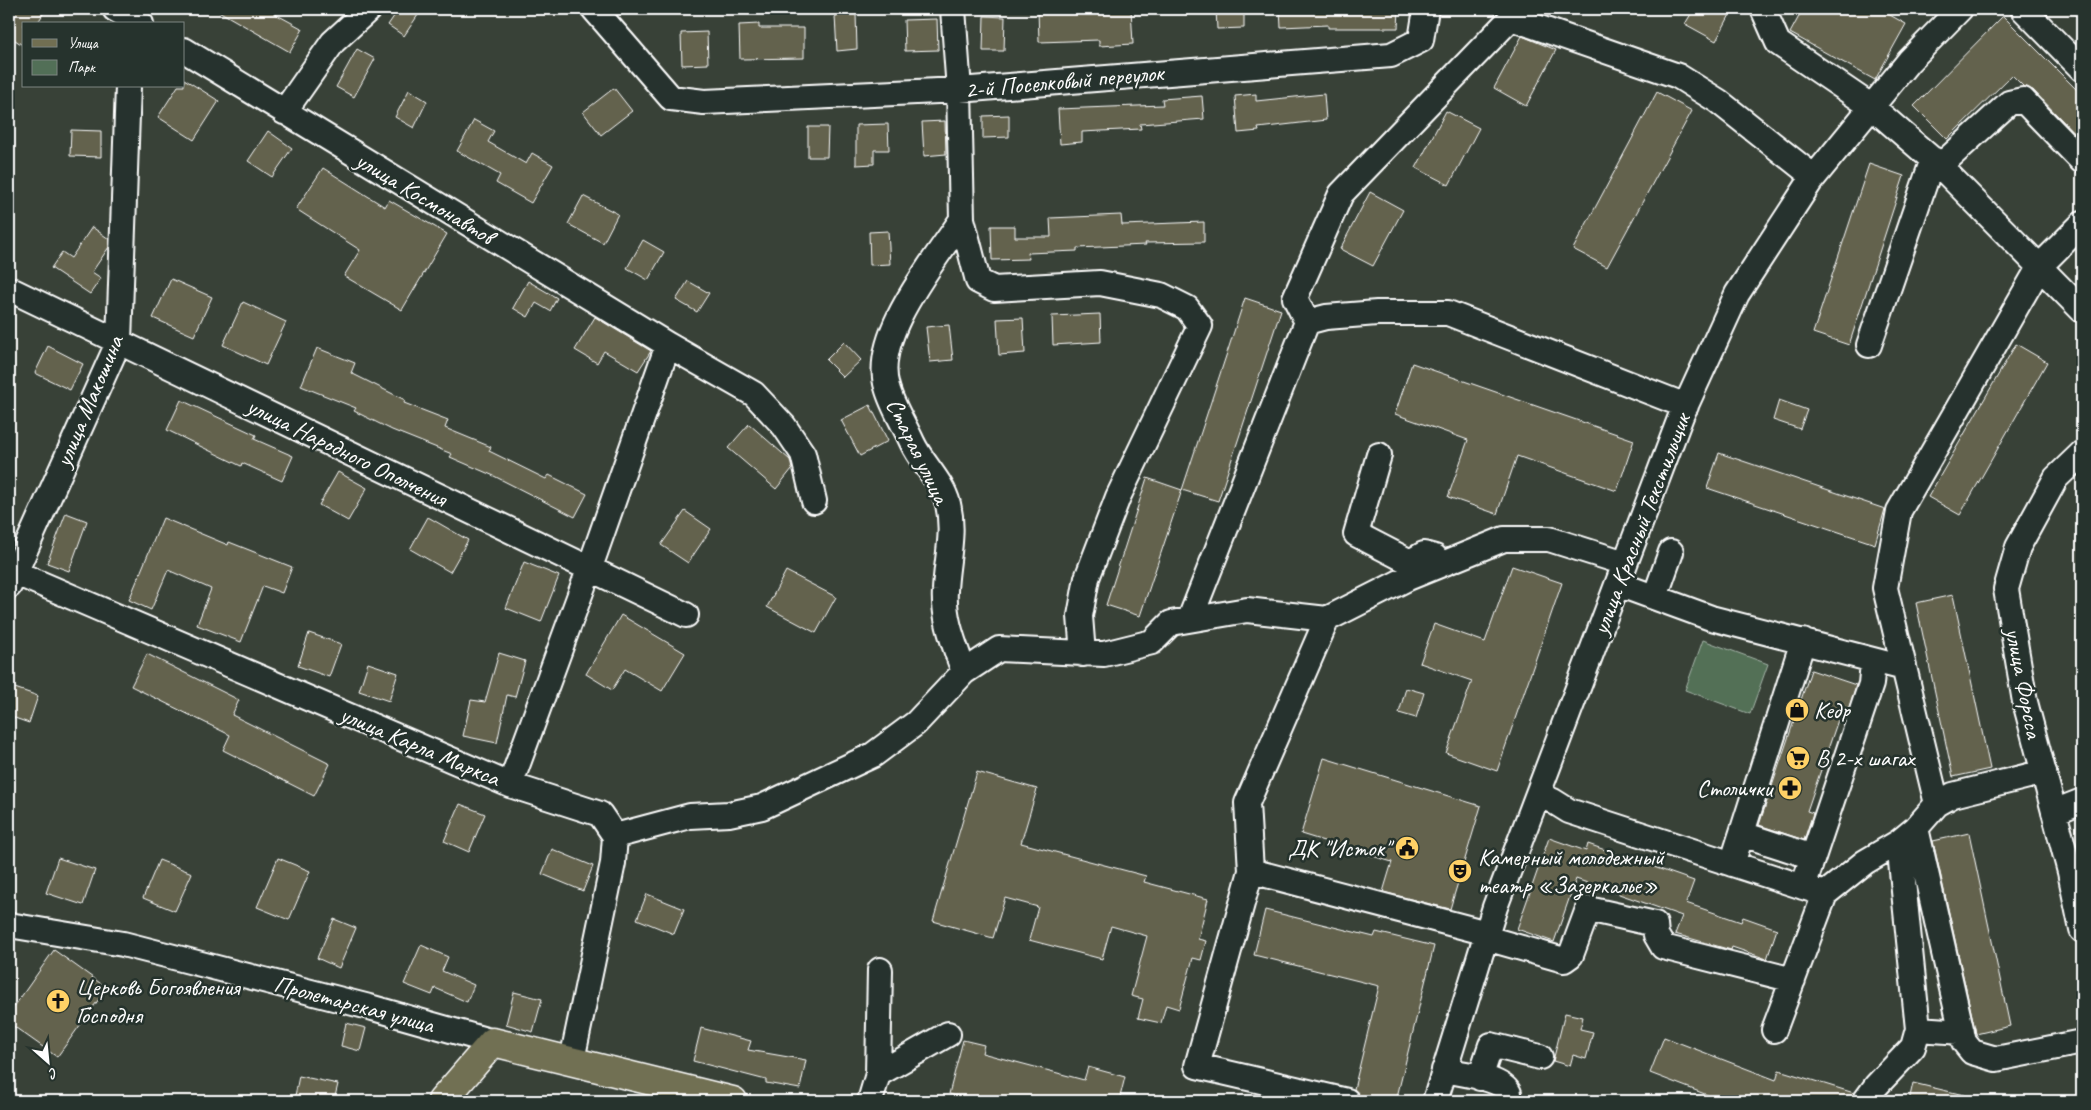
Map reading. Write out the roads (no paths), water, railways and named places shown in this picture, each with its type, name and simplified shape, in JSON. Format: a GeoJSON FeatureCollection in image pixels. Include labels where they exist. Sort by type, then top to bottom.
{"type":"FeatureCollection","features":[{"type":"Feature","properties":{"kind":"main road"},"geometry":{"type":"LineString","coordinates":[[442,1101],[493,1042],[733,1101]]}},
{"type":"Feature","properties":{"kind":"street"},"geometry":{"type":"LineString","coordinates":[[284,112],[333,42],[369,9]]}},
{"type":"Feature","properties":{"kind":"street","name":"2-й Поселковый переулок"},"geometry":{"type":"LineString","coordinates":[[594,9],[671,98],[704,102],[959,90],[1391,55],[1421,40],[1426,9]]}},
{"type":"Feature","properties":{"kind":"street"},"geometry":{"type":"LineString","coordinates":[[954,9],[959,90],[962,219],[978,281],[994,289],[1100,283],[1161,295],[1187,308],[1200,326],[1118,497],[1086,578],[1080,616],[1083,654]]}},
{"type":"Feature","properties":{"kind":"street"},"geometry":{"type":"LineString","coordinates":[[1763,9],[1778,43],[1872,107],[1936,163],[2082,310]]}},
{"type":"Feature","properties":{"kind":"street","name":"улица Красный Текстильщик"},"geometry":{"type":"LineString","coordinates":[[1434,1101],[1486,935],[1538,795],[1686,406],[1737,294],[1814,177],[1909,61],[1960,9]]}},
{"type":"Feature","properties":{"kind":"street"},"geometry":{"type":"LineString","coordinates":[[2023,9],[2082,69]]}},
{"type":"Feature","properties":{"kind":"street"},"geometry":{"type":"LineString","coordinates":[[1190,619],[1307,322],[1295,298],[1341,194],[1511,18],[1678,76],[1718,101],[1814,177]]}},
{"type":"Feature","properties":{"kind":"street","name":"улица Космонавтов"},"geometry":{"type":"LineString","coordinates":[[185,51],[668,345],[754,394],[784,426],[803,454],[814,502]]}},
{"type":"Feature","properties":{"kind":"street","name":"улица Макошина"},"geometry":{"type":"LineString","coordinates":[[10,576],[119,341],[128,88]]}},
{"type":"Feature","properties":{"kind":"street"},"geometry":{"type":"LineString","coordinates":[[1869,344],[1936,163],[2009,103],[2023,100],[2082,161]]}},
{"type":"Feature","properties":{"kind":"street","name":"Старая улица"},"geometry":{"type":"LineString","coordinates":[[962,219],[899,315],[889,341],[883,366],[887,387],[915,448],[936,479],[948,503],[952,539],[945,592],[946,616],[964,672]]}},
{"type":"Feature","properties":{"kind":"street"},"geometry":{"type":"LineString","coordinates":[[1937,804],[1885,588],[1899,511],[2040,266],[2082,224]]}},
{"type":"Feature","properties":{"kind":"street","name":"улица Народного Ополчения"},"geometry":{"type":"LineString","coordinates":[[9,289],[589,570],[686,615]]}},
{"type":"Feature","properties":{"kind":"street"},"geometry":{"type":"LineString","coordinates":[[1307,322],[1326,317],[1378,313],[1448,313],[1686,406]]}},
{"type":"Feature","properties":{"kind":"street"},"geometry":{"type":"LineString","coordinates":[[510,785],[589,570],[668,345]]}},
{"type":"Feature","properties":{"kind":"street","name":"улица Форсса"},"geometry":{"type":"LineString","coordinates":[[2082,454],[2056,478],[2018,547],[2006,589],[2025,702],[2082,930]]}},
{"type":"Feature","properties":{"kind":"street"},"geometry":{"type":"LineString","coordinates":[[1379,455],[1356,534],[1410,562],[1424,554],[1447,561]]}},
{"type":"Feature","properties":{"kind":"street"},"geometry":{"type":"LineString","coordinates":[[572,1060],[613,863],[614,836],[690,816],[729,814],[762,807],[874,755],[916,723],[964,672],[999,649],[1104,654],[1152,642],[1171,623],[1247,610],[1327,619],[1447,561],[1504,539],[1549,539],[1622,574],[1655,597],[1711,618],[1803,641],[1873,662],[1904,668]]}},
{"type":"Feature","properties":{"kind":"street"},"geometry":{"type":"LineString","coordinates":[[1655,597],[1671,552]]}},
{"type":"Feature","properties":{"kind":"street","name":"улица Карла Маркса"},"geometry":{"type":"LineString","coordinates":[[10,576],[510,785],[600,814],[614,836]]}},
{"type":"Feature","properties":{"kind":"street"},"geometry":{"type":"LineString","coordinates":[[1327,619],[1246,803],[1251,871],[1197,1066],[1347,1101]]}},
{"type":"Feature","properties":{"kind":"street"},"geometry":{"type":"LineString","coordinates":[[1732,864],[1803,641]]}},
{"type":"Feature","properties":{"kind":"street"},"geometry":{"type":"LineString","coordinates":[[1774,1030],[1793,980],[1814,891],[1813,858],[1871,684],[1873,662]]}},
{"type":"Feature","properties":{"kind":"street"},"geometry":{"type":"LineString","coordinates":[[1538,795],[1569,811],[1814,891],[1908,835],[1937,804],[1953,795],[2044,772]]}},
{"type":"Feature","properties":{"kind":"street"},"geometry":{"type":"LineString","coordinates":[[2054,812],[2082,801]]}},
{"type":"Feature","properties":{"kind":"street"},"geometry":{"type":"LineString","coordinates":[[1742,834],[1813,858]]}},
{"type":"Feature","properties":{"kind":"street"},"geometry":{"type":"LineString","coordinates":[[1865,1101],[1876,1086],[1914,1047],[1918,1029],[1908,835]]}},
{"type":"Feature","properties":{"kind":"street"},"geometry":{"type":"LineString","coordinates":[[1908,835],[1964,1042],[1972,1052],[1996,1059],[2082,1042]]}},
{"type":"Feature","properties":{"kind":"street"},"geometry":{"type":"LineString","coordinates":[[1251,871],[1486,935],[1564,960],[1571,955],[1588,909],[1655,924],[1656,935],[1663,947],[1793,980]]}},
{"type":"Feature","properties":{"kind":"street","name":"Пролетарская улица"},"geometry":{"type":"LineString","coordinates":[[9,926],[123,944],[373,1008],[493,1042]]}},
{"type":"Feature","properties":{"kind":"street"},"geometry":{"type":"LineString","coordinates":[[870,1101],[878,1074],[880,970]]}},
{"type":"Feature","properties":{"kind":"street"},"geometry":{"type":"LineString","coordinates":[[1918,1029],[1962,1032]]}},
{"type":"Feature","properties":{"kind":"street"},"geometry":{"type":"LineString","coordinates":[[878,1074],[948,1034]]}},
{"type":"Feature","properties":{"kind":"street"},"geometry":{"type":"LineString","coordinates":[[1480,1078],[1491,1045],[1540,1057]]}},
{"type":"Feature","properties":{"kind":"street"},"geometry":{"type":"LineString","coordinates":[[1444,1070],[1505,1086],[1509,1093],[1507,1101]]}},
{"type":"Feature","properties":{"kind":"place","name":"Кедр"},"geometry":{"type":"Point","coordinates":[1797,710]}},
{"type":"Feature","properties":{"kind":"place","name":"В 2-х шагах"},"geometry":{"type":"Point","coordinates":[1798,758]}},
{"type":"Feature","properties":{"kind":"place","name":"Столички"},"geometry":{"type":"Point","coordinates":[1790,788]}},
{"type":"Feature","properties":{"kind":"place","name":"ДК \"Исток\""},"geometry":{"type":"Point","coordinates":[1407,848]}},
{"type":"Feature","properties":{"kind":"place","name":"Камерный молодежный театр «Зазеркалье»"},"geometry":{"type":"Point","coordinates":[1460,871]}},
{"type":"Feature","properties":{"kind":"place","name":"Церковь Богоявления Господня"},"geometry":{"type":"Point","coordinates":[58,1001]}}]}
